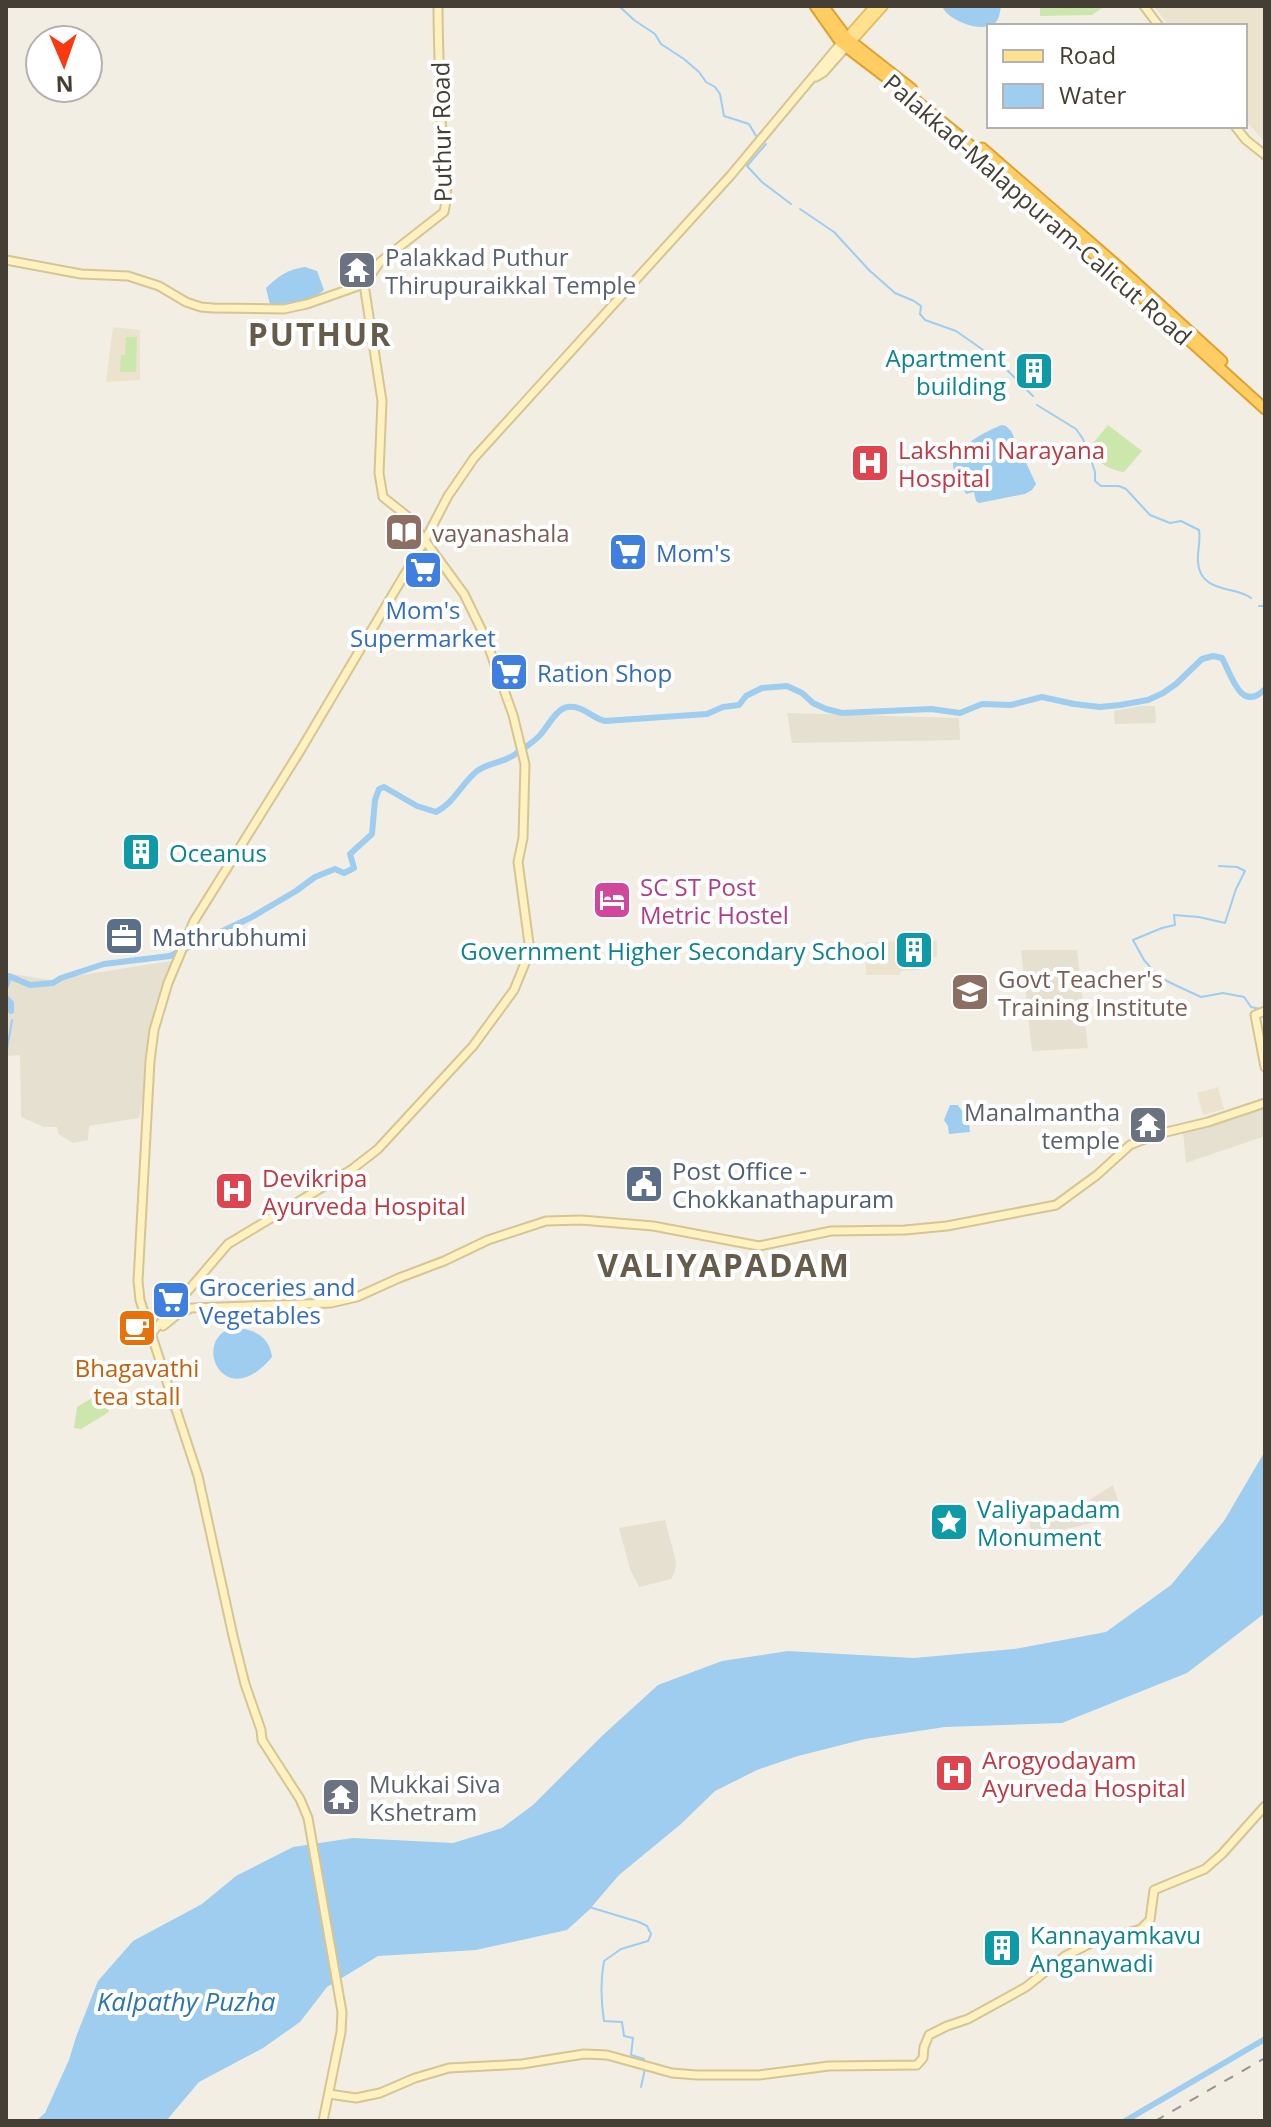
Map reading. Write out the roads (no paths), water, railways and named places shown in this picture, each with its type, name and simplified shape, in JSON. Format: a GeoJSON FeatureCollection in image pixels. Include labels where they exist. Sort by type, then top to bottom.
{"type":"FeatureCollection","features":[{"type":"Feature","properties":{"kind":"highway","name":"Palakkad-Malappuram-Calicut Road"},"geometry":{"type":"LineString","coordinates":[[815,6],[847,42],[956,133],[1265,409]]}},
{"type":"Feature","properties":{"kind":"highway","name":"Palakkad-Malappuram-Calicut Road"},"geometry":{"type":"LineString","coordinates":[[823,6],[847,42],[947,117],[1120,268],[1265,401]]}},
{"type":"Feature","properties":{"kind":"main road"},"geometry":{"type":"LineString","coordinates":[[847,42],[875,6]]}},
{"type":"Feature","properties":{"kind":"main road"},"geometry":{"type":"LineString","coordinates":[[847,42],[883,6]]}},
{"type":"Feature","properties":{"kind":"street","name":"Puthur Road"},"geometry":{"type":"LineString","coordinates":[[364,284],[380,262],[444,212],[447,200],[438,6]]}},
{"type":"Feature","properties":{"kind":"street"},"geometry":{"type":"LineString","coordinates":[[1144,6],[1158,24]]}},
{"type":"Feature","properties":{"kind":"street"},"geometry":{"type":"LineString","coordinates":[[323,2121],[341,2032],[342,2012],[310,1830],[300,1799],[262,1740],[233,1636],[198,1476],[140,1300],[138,1281],[150,1061],[160,1007],[194,921],[293,762],[448,496],[474,458],[731,175],[814,78],[824,72],[847,42]]}},
{"type":"Feature","properties":{"kind":"street"},"geometry":{"type":"LineString","coordinates":[[1237,128],[1265,155]]}},
{"type":"Feature","properties":{"kind":"street"},"geometry":{"type":"LineString","coordinates":[[6,260],[81,274],[143,279],[201,307],[284,309],[364,284],[382,401],[379,473],[383,497],[407,516],[464,594],[485,637],[513,715],[525,764],[523,838],[518,862],[530,951],[514,990],[473,1046],[378,1149],[351,1170],[228,1244],[151,1334]]}},
{"type":"Feature","properties":{"kind":"street"},"geometry":{"type":"LineString","coordinates":[[1265,1011],[1255,1015],[1265,1067]]}},
{"type":"Feature","properties":{"kind":"street"},"geometry":{"type":"LineString","coordinates":[[151,1334],[191,1308],[331,1303],[357,1297],[488,1240],[546,1221],[605,1221],[653,1226],[759,1246],[831,1231],[947,1226],[1056,1205],[1097,1175],[1130,1145],[1265,1103]]}},
{"type":"Feature","properties":{"kind":"street"},"geometry":{"type":"LineString","coordinates":[[329,2094],[356,2098],[380,2093],[449,2068],[522,2064],[584,2054],[607,2055],[672,2073],[697,2075],[759,2075],[829,2066],[917,2065],[923,2058],[929,2035],[968,2019],[1026,1987],[1065,1956],[1091,1943],[1141,1929],[1150,1920],[1154,1890],[1205,1869],[1265,1806]]}},
{"type":"Feature","properties":{"kind":"water"},"geometry":{"type":"Polygon","coordinates":[[[942,6],[1001,6],[998,18],[986,27],[968,25],[945,12],[942,6]]]}},
{"type":"Feature","properties":{"kind":"water"},"geometry":{"type":"Polygon","coordinates":[[[305,267],[317,271],[324,290],[306,299],[270,305],[266,288],[284,274],[305,267]]]}},
{"type":"Feature","properties":{"kind":"water"},"geometry":{"type":"Polygon","coordinates":[[[1002,425],[1011,431],[1036,484],[1025,494],[979,503],[974,492],[966,494],[953,464],[959,452],[972,440],[1002,425]]]}},
{"type":"Feature","properties":{"kind":"water"},"geometry":{"type":"Polygon","coordinates":[[[950,1105],[958,1105],[967,1115],[970,1132],[949,1134],[944,1120],[950,1105]]]}},
{"type":"Feature","properties":{"kind":"water"},"geometry":{"type":"Polygon","coordinates":[[[231,1328],[258,1334],[267,1343],[272,1357],[255,1373],[240,1378],[228,1377],[219,1369],[214,1358],[214,1346],[219,1336],[231,1328]]]}},
{"type":"Feature","properties":{"kind":"water","name":"Kalpathy Puzha"},"geometry":{"type":"Polygon","coordinates":[[[1265,1451],[1265,1613],[1187,1673],[1062,1723],[945,1727],[865,1739],[757,1770],[715,1791],[681,1824],[619,1875],[567,1930],[476,1950],[378,1956],[327,1987],[300,2022],[263,2048],[199,2082],[166,2121],[36,2121],[45,2113],[69,2060],[98,1981],[133,1941],[202,1904],[236,1876],[293,1847],[353,1838],[453,1843],[502,1828],[533,1805],[658,1685],[722,1661],[788,1651],[914,1658],[1014,1649],[1106,1632],[1171,1585],[1224,1521],[1265,1451]]]}},
{"type":"Feature","properties":{"kind":"waterway"},"geometry":{"type":"LineString","coordinates":[[619,6],[715,87],[720,94],[724,116],[749,124],[756,136]]}},
{"type":"Feature","properties":{"kind":"waterway"},"geometry":{"type":"LineString","coordinates":[[766,144],[747,166],[791,204]]}},
{"type":"Feature","properties":{"kind":"waterway"},"geometry":{"type":"LineString","coordinates":[[800,209],[834,232],[895,293],[921,306],[920,314],[925,320],[956,331],[986,352],[1033,396]]}},
{"type":"Feature","properties":{"kind":"waterway"},"geometry":{"type":"LineString","coordinates":[[1037,405],[1076,429],[1092,463],[1095,481],[1101,486],[1126,489],[1150,515],[1170,523],[1181,521],[1199,530],[1198,562],[1205,579],[1220,588],[1251,598]]}},
{"type":"Feature","properties":{"kind":"waterway"},"geometry":{"type":"LineString","coordinates":[[1259,606],[1265,606]]}},
{"type":"Feature","properties":{"kind":"waterway"},"geometry":{"type":"LineString","coordinates":[[526,747],[557,713],[567,707],[581,709],[605,721],[707,714],[723,707],[739,705],[746,696],[762,688],[787,686],[813,703],[842,713],[931,709],[960,713],[982,704],[1011,705],[1042,697],[1100,707],[1148,700],[1176,684],[1202,659],[1213,656],[1222,658],[1243,694],[1257,696],[1265,689]]}},
{"type":"Feature","properties":{"kind":"waterway"},"geometry":{"type":"LineString","coordinates":[[6,986],[9,976],[30,985],[53,983],[104,964],[170,956],[250,918],[315,877],[335,869],[344,873],[354,868],[350,854],[372,834],[379,789],[384,787],[417,806],[436,812],[477,771],[517,753]]}},
{"type":"Feature","properties":{"kind":"waterway"},"geometry":{"type":"LineString","coordinates":[[1219,866],[1237,867],[1245,871],[1225,923],[1174,915],[1175,925],[1133,940],[1144,960],[1159,977],[1201,997],[1223,993],[1244,997],[1251,1007],[1265,1007]]}},
{"type":"Feature","properties":{"kind":"waterway"},"geometry":{"type":"LineString","coordinates":[[6,998],[11,1003],[11,1011]]}},
{"type":"Feature","properties":{"kind":"waterway"},"geometry":{"type":"LineString","coordinates":[[6,1055],[12,1020]]}},
{"type":"Feature","properties":{"kind":"waterway"},"geometry":{"type":"LineString","coordinates":[[589,1907],[639,1922],[647,1926],[651,1934],[648,1941],[621,1949],[604,1961],[601,1984],[604,2021],[622,2022],[624,2036],[633,2038],[631,2055],[644,2059]]}},
{"type":"Feature","properties":{"kind":"waterway"},"geometry":{"type":"LineString","coordinates":[[1125,2121],[1265,2039]]}},
{"type":"Feature","properties":{"kind":"waterway"},"geometry":{"type":"LineString","coordinates":[[641,2087],[645,2069]]}},
{"type":"Feature","properties":{"kind":"railway"},"geometry":{"type":"LineString","coordinates":[[1155,2121],[1265,2058]]}},
{"type":"Feature","properties":{"kind":"place","name":"Palakkad Puthur Thirupuraikkal Temple"},"geometry":{"type":"Point","coordinates":[357,270]}},
{"type":"Feature","properties":{"kind":"place","name":"Apartment building"},"geometry":{"type":"Point","coordinates":[1034,371]}},
{"type":"Feature","properties":{"kind":"place","name":"Lakshmi Narayana Hospital"},"geometry":{"type":"Point","coordinates":[870,463]}},
{"type":"Feature","properties":{"kind":"place","name":"vayanashala"},"geometry":{"type":"Point","coordinates":[404,532]}},
{"type":"Feature","properties":{"kind":"place","name":"Mom's"},"geometry":{"type":"Point","coordinates":[628,552]}},
{"type":"Feature","properties":{"kind":"place","name":"Mom's Supermarket"},"geometry":{"type":"Point","coordinates":[423,570]}},
{"type":"Feature","properties":{"kind":"place","name":"Ration Shop"},"geometry":{"type":"Point","coordinates":[509,672]}},
{"type":"Feature","properties":{"kind":"place","name":"Oceanus"},"geometry":{"type":"Point","coordinates":[141,852]}},
{"type":"Feature","properties":{"kind":"place","name":"SC ST Post Metric Hostel"},"geometry":{"type":"Point","coordinates":[612,900]}},
{"type":"Feature","properties":{"kind":"place","name":"Mathrubhumi"},"geometry":{"type":"Point","coordinates":[124,936]}},
{"type":"Feature","properties":{"kind":"place","name":"Government Higher Secondary School"},"geometry":{"type":"Point","coordinates":[914,950]}},
{"type":"Feature","properties":{"kind":"place","name":"Govt Teacher's Training Institute"},"geometry":{"type":"Point","coordinates":[970,992]}},
{"type":"Feature","properties":{"kind":"place","name":"Manalmantha temple"},"geometry":{"type":"Point","coordinates":[1148,1125]}},
{"type":"Feature","properties":{"kind":"place","name":"Post Office - Chokkanathapuram"},"geometry":{"type":"Point","coordinates":[644,1184]}},
{"type":"Feature","properties":{"kind":"place","name":"Devikripa Ayurveda Hospital"},"geometry":{"type":"Point","coordinates":[234,1191]}},
{"type":"Feature","properties":{"kind":"place","name":"Groceries and Vegetables"},"geometry":{"type":"Point","coordinates":[171,1300]}},
{"type":"Feature","properties":{"kind":"place","name":"Bhagavathi tea stall"},"geometry":{"type":"Point","coordinates":[137,1328]}},
{"type":"Feature","properties":{"kind":"place","name":"Valiyapadam Monument"},"geometry":{"type":"Point","coordinates":[949,1522]}},
{"type":"Feature","properties":{"kind":"place","name":"Arogyodayam Ayurveda Hospital"},"geometry":{"type":"Point","coordinates":[954,1773]}},
{"type":"Feature","properties":{"kind":"place","name":"Mukkai Siva Kshetram"},"geometry":{"type":"Point","coordinates":[341,1797]}},
{"type":"Feature","properties":{"kind":"place","name":"Kannayamkavu Anganwadi"},"geometry":{"type":"Point","coordinates":[1002,1948]}},
{"type":"Feature","properties":{"kind":"district","name":"PUTHUR"},"geometry":{"type":"Point","coordinates":[320,333]}},
{"type":"Feature","properties":{"kind":"district","name":"VALIYAPADAM"},"geometry":{"type":"Point","coordinates":[724,1264]}}]}
